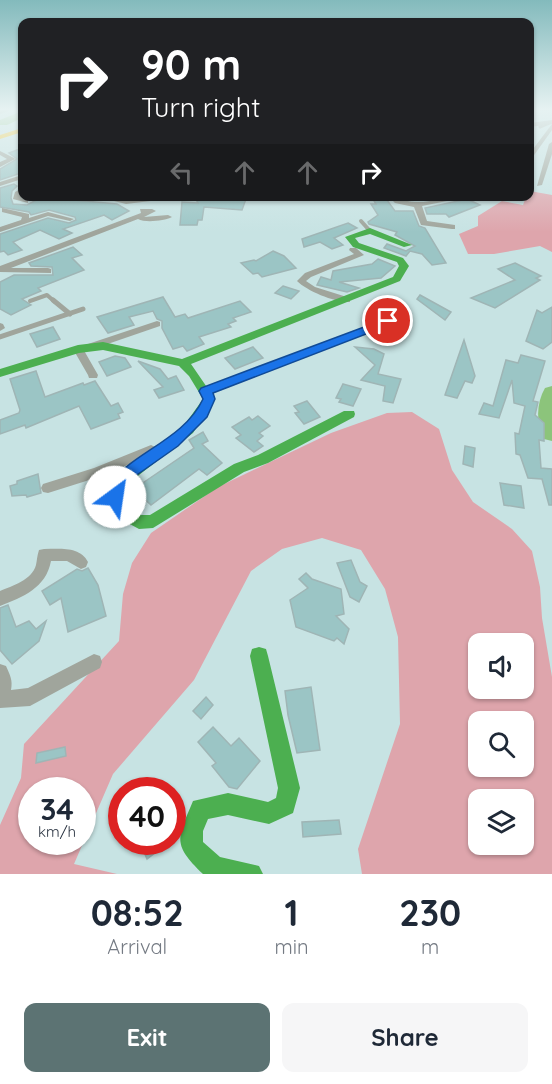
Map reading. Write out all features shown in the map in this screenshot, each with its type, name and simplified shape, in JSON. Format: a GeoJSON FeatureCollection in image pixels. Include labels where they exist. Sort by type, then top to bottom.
{"type":"FeatureCollection","features":[{"type":"Feature","properties":{"kind":"street"},"geometry":{"type":"LineString","coordinates":[[539,185],[550,151]]}},
{"type":"Feature","properties":{"kind":"street"},"geometry":{"type":"LineString","coordinates":[[0,153],[12,159],[0,165]]}},
{"type":"Feature","properties":{"kind":"street"},"geometry":{"type":"LineString","coordinates":[[12,181],[18,179]]}},
{"type":"Feature","properties":{"kind":"street"},"geometry":{"type":"LineString","coordinates":[[0,182],[18,182]]}},
{"type":"Feature","properties":{"kind":"street"},"geometry":{"type":"LineString","coordinates":[[124,201],[141,201]]}},
{"type":"Feature","properties":{"kind":"street"},"geometry":{"type":"LineString","coordinates":[[399,201],[417,204],[437,201]]}},
{"type":"Feature","properties":{"kind":"street"},"geometry":{"type":"LineString","coordinates":[[417,204],[424,223],[452,227]]}},
{"type":"Feature","properties":{"kind":"street"},"geometry":{"type":"LineString","coordinates":[[5,210],[26,216],[25,221]]}},
{"type":"Feature","properties":{"kind":"street"},"geometry":{"type":"LineString","coordinates":[[0,230],[49,211],[70,219]]}},
{"type":"Feature","properties":{"kind":"street"},"geometry":{"type":"LineString","coordinates":[[0,269],[152,211],[143,211]]}},
{"type":"Feature","properties":{"kind":"street"},"geometry":{"type":"LineString","coordinates":[[129,221],[168,217]]}},
{"type":"Feature","properties":{"kind":"street"},"geometry":{"type":"LineString","coordinates":[[180,366],[391,282],[403,272],[405,266],[400,260],[365,249],[350,241],[349,237],[366,226],[407,245]]}},
{"type":"Feature","properties":{"kind":"street"},"geometry":{"type":"LineString","coordinates":[[347,300],[312,289],[301,281],[308,275],[360,255],[353,249]]}},
{"type":"Feature","properties":{"kind":"street"},"geometry":{"type":"LineString","coordinates":[[0,269],[48,271]]}},
{"type":"Feature","properties":{"kind":"street"},"geometry":{"type":"LineString","coordinates":[[206,391],[388,321]]}},
{"type":"Feature","properties":{"kind":"street"},"geometry":{"type":"LineString","coordinates":[[0,374],[157,324]]}},
{"type":"Feature","properties":{"kind":"street"},"geometry":{"type":"LineString","coordinates":[[85,348],[119,348],[180,366],[194,373],[209,399],[202,413],[186,431],[129,473],[116,488],[115,497],[123,510],[139,522],[153,521],[239,468],[263,459],[349,414]]}},
{"type":"Feature","properties":{"kind":"street"},"geometry":{"type":"LineString","coordinates":[[85,348],[93,375]]}},
{"type":"Feature","properties":{"kind":"street"},"geometry":{"type":"LineString","coordinates":[[48,488],[126,461],[186,431]]}},
{"type":"Feature","properties":{"kind":"street"},"geometry":{"type":"LineString","coordinates":[[0,599],[31,584],[44,568],[44,555],[69,555],[81,562]]}},
{"type":"Feature","properties":{"kind":"street"},"geometry":{"type":"LineString","coordinates":[[251,874],[214,868],[192,847],[192,831],[201,809],[228,804],[268,813],[285,805],[289,788],[259,656]]}},
{"type":"Feature","properties":{"kind":"street"},"geometry":{"type":"LineString","coordinates":[[0,672],[4,682],[0,699],[30,696],[94,662]]}},
{"type":"Feature","properties":{"kind":"lane"},"geometry":{"type":"LineString","coordinates":[[30,301],[47,295],[70,314]]}},
{"type":"Feature","properties":{"kind":"lane"},"geometry":{"type":"LineString","coordinates":[[0,338],[83,309]]}},
{"type":"Feature","properties":{"kind":"shaded area"},"geometry":{"type":"Polygon","coordinates":[[[534,192],[552,195],[552,252],[540,246],[494,254],[468,254],[459,234],[478,226],[478,216],[502,201],[523,205],[524,201],[534,201],[534,192]]]}},
{"type":"Feature","properties":{"kind":"shaded area"},"geometry":{"type":"Polygon","coordinates":[[[412,412],[439,429],[452,470],[473,502],[512,529],[532,551],[540,587],[542,618],[552,677],[552,874],[362,874],[358,849],[400,724],[398,637],[385,589],[361,550],[322,538],[282,549],[251,571],[194,680],[112,777],[108,777],[108,786],[96,813],[96,777],[21,777],[24,744],[119,641],[123,594],[132,563],[151,533],[218,487],[331,433],[387,413],[412,412]]]}},
{"type":"Feature","properties":{"kind":"shaded area"},"geometry":{"type":"Polygon","coordinates":[[[18,785],[18,855],[78,855],[74,864],[117,874],[0,874],[0,825],[18,785]]]}},
{"type":"Feature","properties":{"kind":"building"},"geometry":{"type":"Polygon","coordinates":[[[18,151],[18,174],[0,180],[0,169],[17,159],[9,153],[18,151]]]}},
{"type":"Feature","properties":{"kind":"building"},"geometry":{"type":"Polygon","coordinates":[[[14,184],[17,186],[12,191],[13,204],[27,205],[35,201],[85,201],[117,204],[129,211],[112,220],[104,215],[63,229],[72,233],[59,239],[40,230],[13,242],[22,250],[8,255],[4,251],[0,252],[0,234],[48,218],[69,223],[76,220],[75,217],[49,210],[31,215],[29,212],[0,207],[0,188],[14,184]]]}},
{"type":"Feature","properties":{"kind":"building"},"geometry":{"type":"Polygon","coordinates":[[[197,201],[245,201],[242,210],[204,207],[202,220],[198,220],[197,225],[180,225],[182,202],[198,203],[197,201]]]}},
{"type":"Feature","properties":{"kind":"building"},"geometry":{"type":"Polygon","coordinates":[[[374,201],[388,201],[395,211],[413,211],[419,226],[425,228],[446,263],[432,265],[422,254],[410,251],[406,256],[384,248],[387,244],[406,251],[415,246],[395,235],[397,232],[369,224],[368,222],[378,215],[371,204],[376,204],[374,201]]]}},
{"type":"Feature","properties":{"kind":"building"},"geometry":{"type":"Polygon","coordinates":[[[458,201],[471,201],[480,205],[449,217],[446,214],[427,214],[425,208],[458,201]]]}},
{"type":"Feature","properties":{"kind":"building"},"geometry":{"type":"Polygon","coordinates":[[[348,223],[357,228],[334,238],[343,245],[332,249],[320,242],[304,247],[302,239],[348,223]]]}},
{"type":"Feature","properties":{"kind":"building"},"geometry":{"type":"Polygon","coordinates":[[[73,247],[82,255],[72,258],[84,270],[38,288],[41,291],[22,299],[31,305],[11,315],[0,309],[0,282],[14,275],[53,275],[52,267],[31,266],[29,263],[73,247]]]}},
{"type":"Feature","properties":{"kind":"building"},"geometry":{"type":"Polygon","coordinates":[[[273,251],[284,256],[296,268],[262,277],[258,273],[253,274],[241,263],[256,261],[273,251]]]}},
{"type":"Feature","properties":{"kind":"building"},"geometry":{"type":"Polygon","coordinates":[[[378,259],[395,266],[381,278],[339,282],[359,288],[347,292],[317,285],[321,277],[331,280],[333,271],[372,264],[378,259]]]}},
{"type":"Feature","properties":{"kind":"building"},"geometry":{"type":"Polygon","coordinates":[[[515,263],[541,276],[536,278],[540,280],[495,308],[471,298],[515,280],[498,269],[515,263]]]}},
{"type":"Feature","properties":{"kind":"building"},"geometry":{"type":"Polygon","coordinates":[[[283,286],[299,291],[291,299],[275,293],[283,286]]]}},
{"type":"Feature","properties":{"kind":"building"},"geometry":{"type":"Polygon","coordinates":[[[420,295],[451,312],[445,320],[417,299],[420,295]]]}},
{"type":"Feature","properties":{"kind":"building"},"geometry":{"type":"Polygon","coordinates":[[[163,297],[175,317],[185,314],[188,318],[240,301],[251,312],[233,318],[236,321],[228,324],[231,327],[199,337],[204,344],[187,351],[183,346],[173,349],[162,328],[162,321],[157,319],[153,311],[129,317],[134,325],[108,333],[97,317],[163,297]]]}},
{"type":"Feature","properties":{"kind":"building"},"geometry":{"type":"Polygon","coordinates":[[[552,307],[552,342],[543,349],[526,341],[537,310],[542,313],[552,307]]]}},
{"type":"Feature","properties":{"kind":"building"},"geometry":{"type":"Polygon","coordinates":[[[53,327],[60,339],[37,347],[30,334],[53,327]]]}},
{"type":"Feature","properties":{"kind":"building"},"geometry":{"type":"Polygon","coordinates":[[[464,340],[475,376],[472,383],[465,381],[457,398],[445,395],[464,340]]]}},
{"type":"Feature","properties":{"kind":"building"},"geometry":{"type":"Polygon","coordinates":[[[253,347],[263,358],[235,369],[225,358],[253,347]]]}},
{"type":"Feature","properties":{"kind":"building"},"geometry":{"type":"Polygon","coordinates":[[[355,347],[374,349],[384,354],[378,374],[401,379],[393,403],[383,401],[385,386],[361,380],[375,365],[355,347]]]}},
{"type":"Feature","properties":{"kind":"building"},"geometry":{"type":"Polygon","coordinates":[[[521,355],[545,361],[533,401],[538,402],[535,415],[544,423],[544,441],[539,440],[541,468],[552,469],[552,505],[549,505],[542,479],[528,478],[520,455],[516,454],[515,433],[519,434],[525,406],[514,403],[512,380],[499,418],[479,414],[484,403],[493,406],[506,360],[518,363],[521,355]]]}},
{"type":"Feature","properties":{"kind":"building"},"geometry":{"type":"Polygon","coordinates":[[[115,356],[125,358],[131,367],[107,376],[99,362],[115,356]]]}},
{"type":"Feature","properties":{"kind":"building"},"geometry":{"type":"Polygon","coordinates":[[[138,361],[160,369],[168,379],[176,376],[184,390],[159,398],[154,390],[163,387],[138,361]]]}},
{"type":"Feature","properties":{"kind":"building"},"geometry":{"type":"Polygon","coordinates":[[[36,371],[45,397],[95,381],[111,406],[118,403],[123,412],[118,414],[120,418],[91,429],[79,406],[26,428],[25,425],[0,434],[0,420],[19,413],[20,410],[10,379],[36,371]]]}},
{"type":"Feature","properties":{"kind":"building"},"geometry":{"type":"Polygon","coordinates":[[[343,384],[361,389],[353,406],[339,402],[341,399],[336,398],[343,384]]]}},
{"type":"Feature","properties":{"kind":"building"},"geometry":{"type":"Polygon","coordinates":[[[307,401],[320,417],[304,424],[295,413],[299,412],[294,406],[307,401]]]}},
{"type":"Feature","properties":{"kind":"building"},"geometry":{"type":"Polygon","coordinates":[[[258,416],[270,426],[259,433],[263,436],[257,441],[263,446],[254,452],[236,438],[241,435],[232,427],[249,417],[252,420],[258,416]]]}},
{"type":"Feature","properties":{"kind":"building"},"geometry":{"type":"Polygon","coordinates":[[[203,432],[208,441],[202,444],[222,463],[207,475],[199,469],[151,505],[134,489],[194,448],[189,440],[203,432]]]}},
{"type":"Feature","properties":{"kind":"building"},"geometry":{"type":"Polygon","coordinates":[[[465,446],[475,448],[473,467],[463,464],[465,446]]]}},
{"type":"Feature","properties":{"kind":"building"},"geometry":{"type":"Polygon","coordinates":[[[38,474],[41,493],[27,497],[26,495],[12,496],[10,486],[17,484],[17,481],[38,474]]]}},
{"type":"Feature","properties":{"kind":"building"},"geometry":{"type":"Polygon","coordinates":[[[500,483],[521,486],[524,508],[504,505],[500,483]]]}},
{"type":"Feature","properties":{"kind":"building"},"geometry":{"type":"Polygon","coordinates":[[[351,560],[360,582],[367,586],[359,602],[350,597],[337,563],[351,560]]]}},
{"type":"Feature","properties":{"kind":"building"},"geometry":{"type":"Polygon","coordinates":[[[88,568],[98,585],[106,616],[68,632],[61,598],[50,605],[42,591],[77,569],[82,571],[88,568]]]}},
{"type":"Feature","properties":{"kind":"building"},"geometry":{"type":"Polygon","coordinates":[[[306,573],[312,579],[341,589],[344,614],[336,616],[349,629],[344,644],[337,638],[334,641],[296,627],[290,600],[308,588],[299,579],[306,573]]]}},
{"type":"Feature","properties":{"kind":"building"},"geometry":{"type":"Polygon","coordinates":[[[8,605],[16,627],[29,621],[36,629],[46,621],[39,641],[12,664],[0,650],[0,608],[8,605]]]}},
{"type":"Feature","properties":{"kind":"building"},"geometry":{"type":"Polygon","coordinates":[[[311,687],[320,750],[297,753],[285,691],[311,687]]]}},
{"type":"Feature","properties":{"kind":"building"},"geometry":{"type":"Polygon","coordinates":[[[206,697],[213,705],[201,719],[193,711],[206,697]]]}},
{"type":"Feature","properties":{"kind":"building"},"geometry":{"type":"Polygon","coordinates":[[[213,727],[231,746],[239,738],[260,761],[237,789],[229,787],[212,766],[216,763],[198,742],[213,727]]]}},
{"type":"Feature","properties":{"kind":"building"},"geometry":{"type":"Polygon","coordinates":[[[65,747],[66,756],[36,763],[37,753],[65,747]]]}},
{"type":"Feature","properties":{"kind":"building"},"geometry":{"type":"Polygon","coordinates":[[[339,820],[341,834],[303,837],[302,822],[339,820]]]}},
{"type":"Feature","properties":{"kind":"waterway"},"geometry":{"type":"LineString","coordinates":[[552,393],[548,405],[552,433]]}},
{"type":"Feature","properties":{"kind":"traffic: fast"},"geometry":{"type":"LineString","coordinates":[[183,363],[397,279],[404,266],[400,260],[356,245],[349,237],[370,231],[407,245]]}},
{"type":"Feature","properties":{"kind":"traffic: fast"},"geometry":{"type":"LineString","coordinates":[[0,373],[78,349],[103,346],[183,363],[193,373],[209,399],[200,415],[188,430],[135,468],[118,486],[115,495],[117,503],[139,522],[153,521],[239,468],[263,459],[349,414]]}},
{"type":"Feature","properties":{"kind":"traffic: fast"},"geometry":{"type":"LineString","coordinates":[[251,874],[214,868],[192,847],[192,831],[201,809],[228,804],[269,813],[285,805],[289,788],[259,656]]}},
{"type":"Feature","properties":{"kind":"route"},"geometry":{"type":"LineString","coordinates":[[115,497],[116,488],[129,473],[173,443],[202,413],[209,399],[206,391],[388,321]]}}]}
